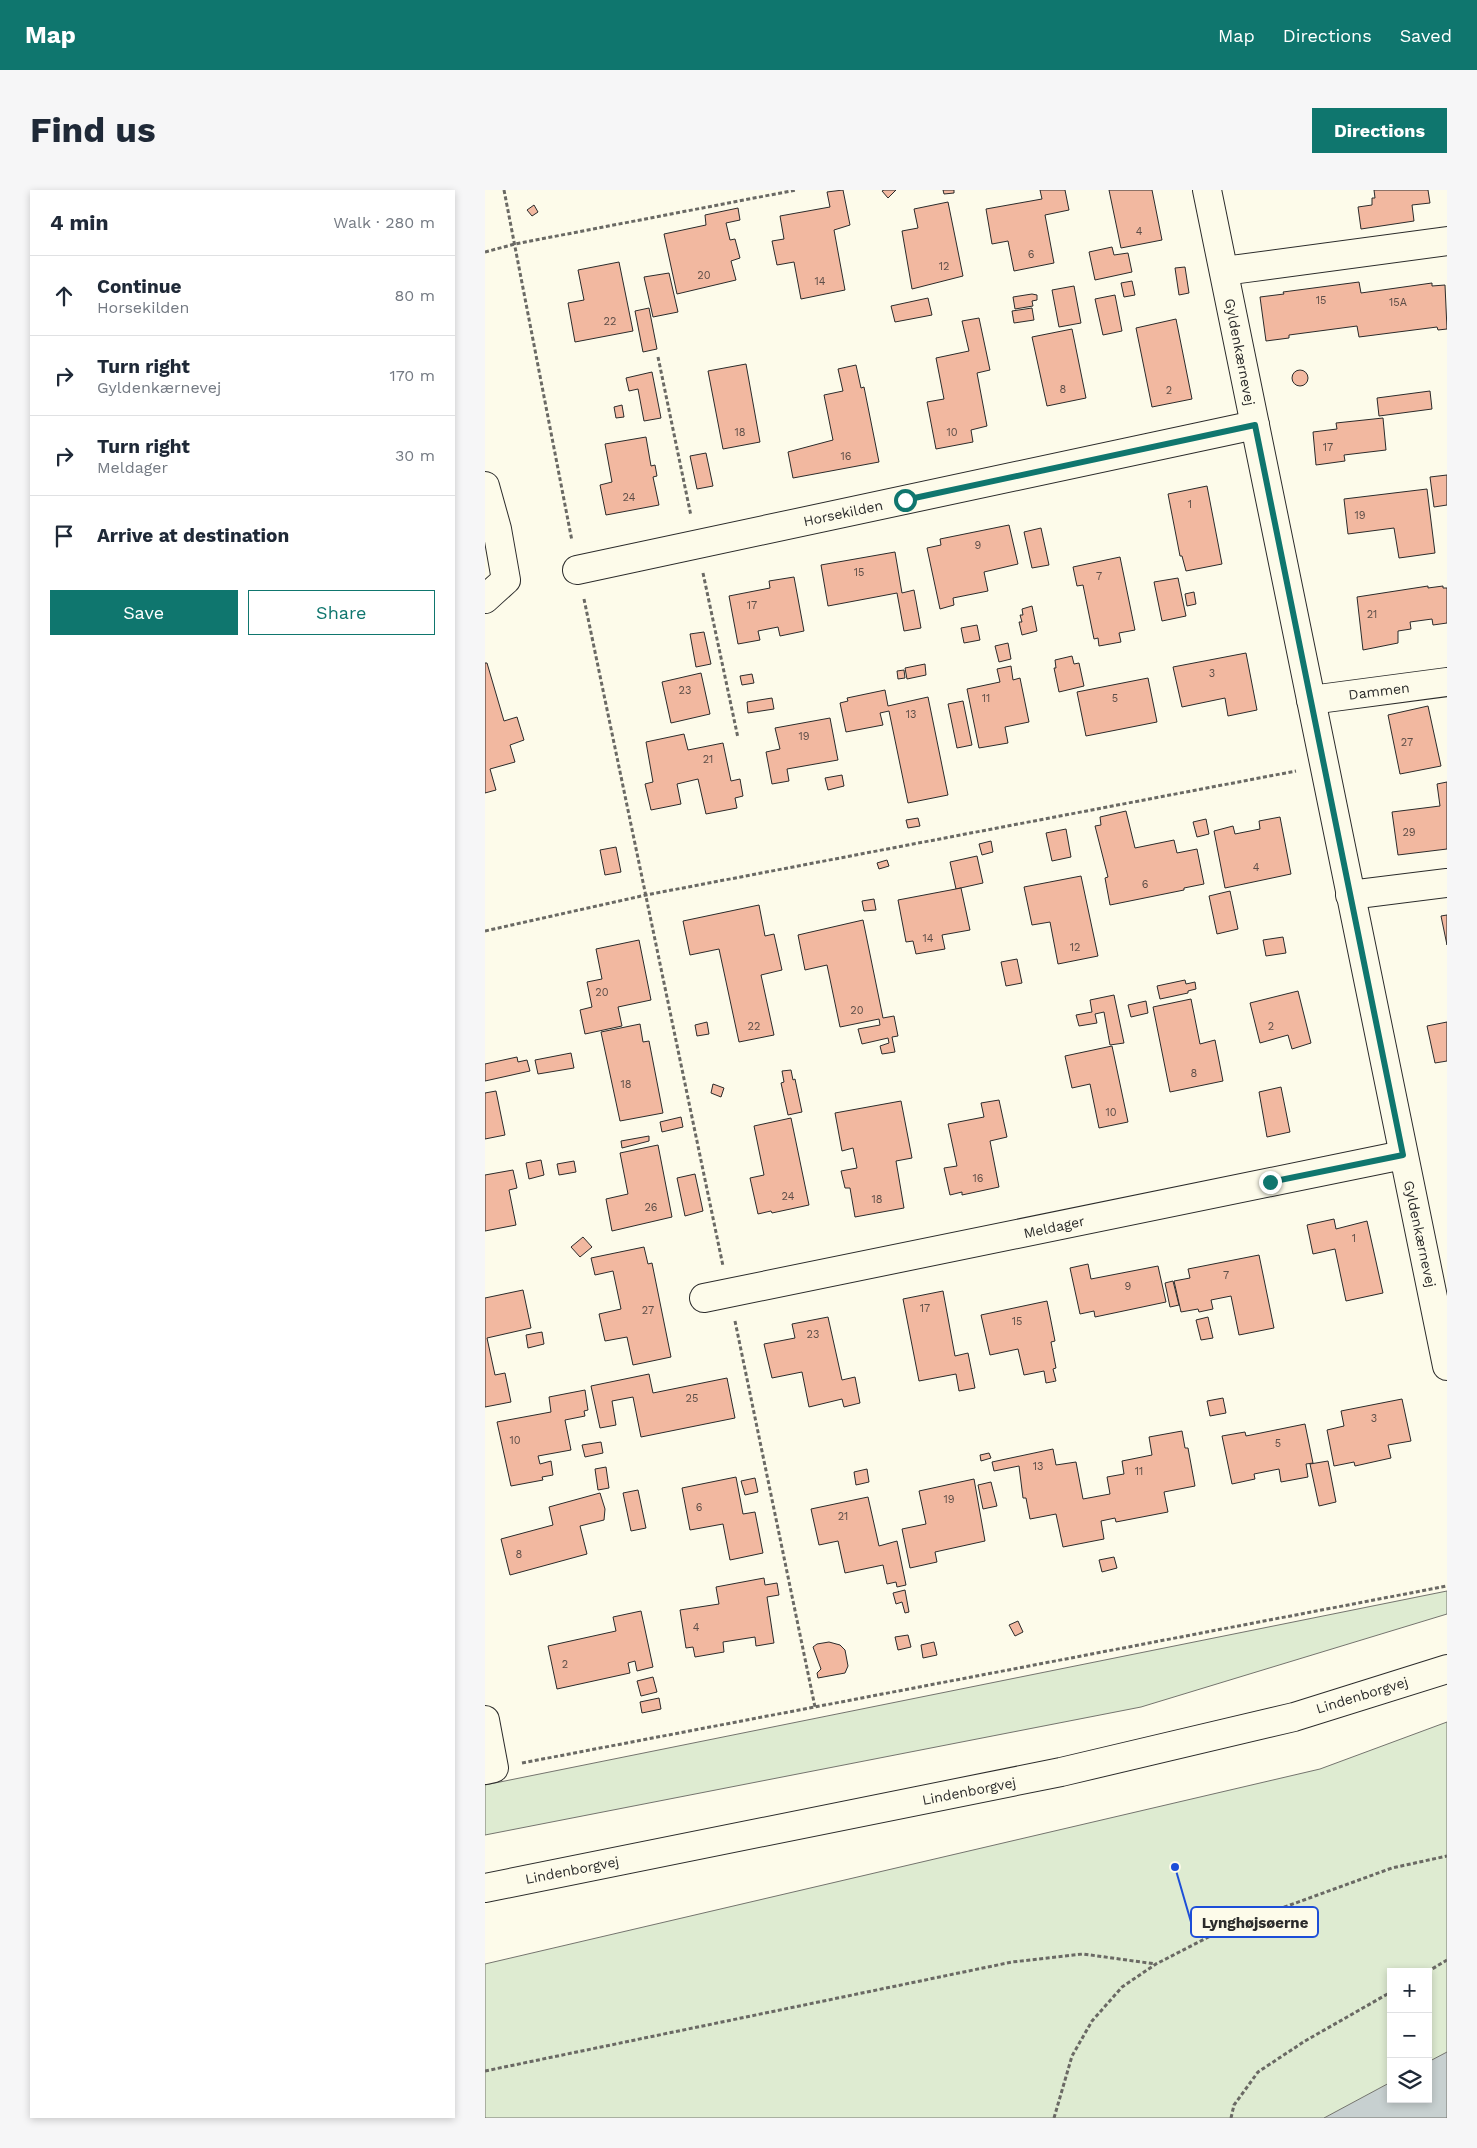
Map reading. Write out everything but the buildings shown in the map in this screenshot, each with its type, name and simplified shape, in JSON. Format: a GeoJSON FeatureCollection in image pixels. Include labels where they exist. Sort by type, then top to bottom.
{"type":"FeatureCollection","features":[{"type":"Feature","properties":{"kind":"street","name":"Gyldenkærnevej"},"geometry":{"type":"LineString","coordinates":[[1207,190],[1447,1366]]}},
{"type":"Feature","properties":{"kind":"street"},"geometry":{"type":"LineString","coordinates":[[1224,271],[1447,240]]}},
{"type":"Feature","properties":{"kind":"street","name":"Horsekilden"},"geometry":{"type":"LineString","coordinates":[[577,570],[1255,425]]}},
{"type":"Feature","properties":{"kind":"street"},"geometry":{"type":"LineString","coordinates":[[485,486],[497,529],[506,580],[485,599]]}},
{"type":"Feature","properties":{"kind":"street","name":"Dammen"},"geometry":{"type":"LineString","coordinates":[[1311,700],[1447,682]]}},
{"type":"Feature","properties":{"kind":"street"},"geometry":{"type":"LineString","coordinates":[[1350,895],[1447,883]]}},
{"type":"Feature","properties":{"kind":"street","name":"Meldager"},"geometry":{"type":"LineString","coordinates":[[716,1295],[1403,1155]]}},
{"type":"Feature","properties":{"kind":"street","name":"Lindenborgvej"},"geometry":{"type":"LineString","coordinates":[[485,1888],[1061,1772],[1294,1717],[1447,1669]]}},
{"type":"Feature","properties":{"kind":"street"},"geometry":{"type":"LineString","coordinates":[[485,1720],[490,1769]]}},
{"type":"Feature","properties":{"kind":"path"},"geometry":{"type":"LineString","coordinates":[[504,190],[577,570],[647,895],[716,1295],[815,1707]]}},
{"type":"Feature","properties":{"kind":"path"},"geometry":{"type":"LineString","coordinates":[[485,252],[515,244],[796,190]]}},
{"type":"Feature","properties":{"kind":"path"},"geometry":{"type":"LineString","coordinates":[[485,931],[647,895],[1324,766]]}},
{"type":"Feature","properties":{"kind":"path"},"geometry":{"type":"LineString","coordinates":[[490,1769],[1447,1586]]}},
{"type":"Feature","properties":{"kind":"path"},"geometry":{"type":"LineString","coordinates":[[1054,2118],[1072,2056],[1092,2021],[1122,1987],[1156,1964],[1224,1929],[1392,1868],[1447,1856]]}},
{"type":"Feature","properties":{"kind":"path"},"geometry":{"type":"LineString","coordinates":[[485,2071],[1012,1962],[1083,1954],[1156,1964]]}},
{"type":"Feature","properties":{"kind":"path"},"geometry":{"type":"LineString","coordinates":[[1432,1969],[1447,1960]]}},
{"type":"Feature","properties":{"kind":"path"},"geometry":{"type":"LineString","coordinates":[[1231,2118],[1235,2105],[1258,2072],[1305,2041],[1387,1994]]}},
{"type":"Feature","properties":{"kind":"green space"},"geometry":{"type":"Polygon","coordinates":[[[1447,1591],[1447,1614],[1141,1707],[485,1835],[485,1785],[1447,1591]]]}},
{"type":"Feature","properties":{"kind":"green space"},"geometry":{"type":"Polygon","coordinates":[[[1447,1722],[1447,2118],[485,2118],[485,1964],[1320,1769],[1447,1722]]]}},
{"type":"Feature","properties":{"kind":"shaded area"},"geometry":{"type":"Polygon","coordinates":[[[1447,2052],[1447,2118],[1324,2118],[1387,2084],[1387,2103],[1432,2103],[1432,2060],[1447,2052]]]}},
{"type":"Feature","properties":{"kind":"place","name":"Lynghøjsøerne"},"geometry":{"type":"Point","coordinates":[1175,1867]}},
{"type":"Feature","properties":{"kind":"route"},"geometry":{"type":"LineString","coordinates":[[905,500],[1255,425],[1403,1155],[1270,1182]]}}]}
